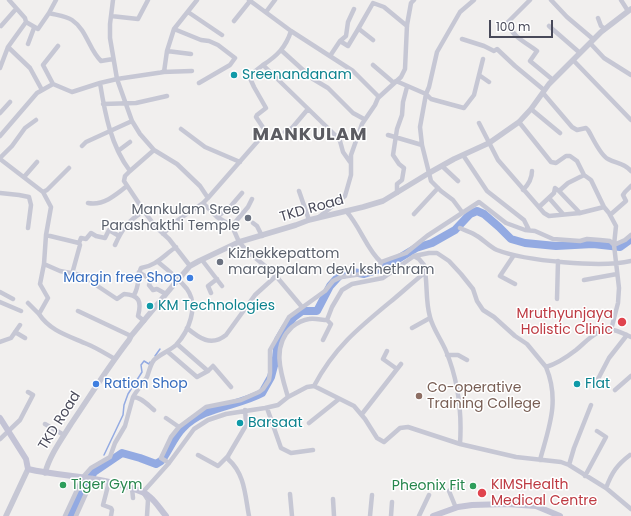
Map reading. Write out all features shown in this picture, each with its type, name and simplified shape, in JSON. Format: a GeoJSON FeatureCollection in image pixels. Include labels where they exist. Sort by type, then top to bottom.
{"type":"FeatureCollection","features":[{"type":"Feature","properties":{"kind":"main road"},"geometry":{"type":"LineString","coordinates":[[0,418],[26,459],[28,469],[45,473],[93,478],[144,492],[150,497],[165,516]]}},
{"type":"Feature","properties":{"kind":"main road"},"geometry":{"type":"LineString","coordinates":[[433,516],[456,508],[472,505],[536,506],[560,516]]}},
{"type":"Feature","properties":{"kind":"street"},"geometry":{"type":"LineString","coordinates":[[9,0],[25,18],[26,22],[38,29],[56,0]]}},
{"type":"Feature","properties":{"kind":"street"},"geometry":{"type":"LineString","coordinates":[[113,0],[110,38],[113,59],[117,79],[132,121],[140,134],[154,150],[177,164],[200,186],[208,198]]}},
{"type":"Feature","properties":{"kind":"street"},"geometry":{"type":"LineString","coordinates":[[111,16],[138,19],[148,0]]}},
{"type":"Feature","properties":{"kind":"street"},"geometry":{"type":"LineString","coordinates":[[162,72],[165,70],[167,51],[174,29],[197,0]]}},
{"type":"Feature","properties":{"kind":"street"},"geometry":{"type":"LineString","coordinates":[[234,21],[250,0],[291,31],[353,71],[378,98]]}},
{"type":"Feature","properties":{"kind":"street"},"geometry":{"type":"LineString","coordinates":[[266,12],[275,0]]}},
{"type":"Feature","properties":{"kind":"street"},"geometry":{"type":"LineString","coordinates":[[319,217],[345,196],[352,175],[351,155],[364,119],[375,105],[378,98],[401,77],[405,69],[407,26],[411,3],[414,0]]}},
{"type":"Feature","properties":{"kind":"street"},"geometry":{"type":"LineString","coordinates":[[462,212],[454,200],[431,181],[422,145],[420,127],[426,94],[437,52],[460,12],[474,0]]}},
{"type":"Feature","properties":{"kind":"street"},"geometry":{"type":"LineString","coordinates":[[530,0],[507,23],[516,37],[537,50],[530,61],[553,80]]}},
{"type":"Feature","properties":{"kind":"street"},"geometry":{"type":"LineString","coordinates":[[551,0],[592,41],[604,58],[631,75]]}},
{"type":"Feature","properties":{"kind":"street"},"geometry":{"type":"LineString","coordinates":[[621,0],[629,10]]}},
{"type":"Feature","properties":{"kind":"street"},"geometry":{"type":"LineString","coordinates":[[340,41],[348,46],[359,29],[372,3],[384,8],[407,26]]}},
{"type":"Feature","properties":{"kind":"street"},"geometry":{"type":"LineString","coordinates":[[1,26],[16,9]]}},
{"type":"Feature","properties":{"kind":"street"},"geometry":{"type":"LineString","coordinates":[[330,56],[340,41],[346,36],[348,22],[354,9]]}},
{"type":"Feature","properties":{"kind":"street","name":"TKD Road"},"geometry":{"type":"LineString","coordinates":[[45,473],[47,465],[64,435],[129,340],[130,336],[190,266],[239,242],[319,217],[383,201],[429,172],[488,144],[519,122],[532,109],[553,80],[580,52],[629,10]]}},
{"type":"Feature","properties":{"kind":"street"},"geometry":{"type":"LineString","coordinates":[[188,12],[222,35]]}},
{"type":"Feature","properties":{"kind":"street"},"geometry":{"type":"LineString","coordinates":[[48,13],[72,20],[77,24],[101,62],[113,59]]}},
{"type":"Feature","properties":{"kind":"street"},"geometry":{"type":"LineString","coordinates":[[598,18],[601,26],[605,29]]}},
{"type":"Feature","properties":{"kind":"street"},"geometry":{"type":"LineString","coordinates":[[0,68],[2,56],[26,22]]}},
{"type":"Feature","properties":{"kind":"street"},"geometry":{"type":"LineString","coordinates":[[549,26],[580,52]]}},
{"type":"Feature","properties":{"kind":"street"},"geometry":{"type":"LineString","coordinates":[[28,44],[34,28]]}},
{"type":"Feature","properties":{"kind":"street"},"geometry":{"type":"LineString","coordinates":[[174,29],[218,45],[235,58],[230,65],[200,83]]}},
{"type":"Feature","properties":{"kind":"street"},"geometry":{"type":"LineString","coordinates":[[359,29],[373,40]]}},
{"type":"Feature","properties":{"kind":"street"},"geometry":{"type":"LineString","coordinates":[[163,234],[175,222],[204,203],[264,134],[264,130],[256,117],[266,108],[249,76],[276,57],[291,31]]}},
{"type":"Feature","properties":{"kind":"street"},"geometry":{"type":"LineString","coordinates":[[462,38],[494,51],[497,49],[543,92],[572,127],[577,130],[586,128],[604,156],[609,160],[620,162],[631,171]]}},
{"type":"Feature","properties":{"kind":"street"},"geometry":{"type":"LineString","coordinates":[[8,46],[30,68],[38,80],[42,90]]}},
{"type":"Feature","properties":{"kind":"street"},"geometry":{"type":"LineString","coordinates":[[58,46],[43,65],[53,84],[72,92],[100,83],[142,74],[192,71]]}},
{"type":"Feature","properties":{"kind":"street"},"geometry":{"type":"LineString","coordinates":[[281,50],[313,79],[328,88],[353,113],[364,119]]}},
{"type":"Feature","properties":{"kind":"street"},"geometry":{"type":"LineString","coordinates":[[167,51],[191,54]]}},
{"type":"Feature","properties":{"kind":"street"},"geometry":{"type":"LineString","coordinates":[[373,65],[395,82],[426,94],[431,100],[464,108],[474,96],[483,59]]}},
{"type":"Feature","properties":{"kind":"street"},"geometry":{"type":"LineString","coordinates":[[573,60],[631,120]]}},
{"type":"Feature","properties":{"kind":"street"},"geometry":{"type":"LineString","coordinates":[[263,65],[335,134],[340,141],[343,152],[351,163]]}},
{"type":"Feature","properties":{"kind":"street"},"geometry":{"type":"LineString","coordinates":[[479,75],[489,82]]}},
{"type":"Feature","properties":{"kind":"street"},"geometry":{"type":"LineString","coordinates":[[100,83],[105,116],[118,151],[130,171]]}},
{"type":"Feature","properties":{"kind":"street"},"geometry":{"type":"LineString","coordinates":[[0,136],[37,93],[53,84]]}},
{"type":"Feature","properties":{"kind":"street"},"geometry":{"type":"LineString","coordinates":[[397,193],[396,184],[402,180],[404,168],[399,164],[393,155],[397,129],[402,115],[403,102],[407,87]]}},
{"type":"Feature","properties":{"kind":"street"},"geometry":{"type":"LineString","coordinates":[[103,104],[136,103],[167,96]]}},
{"type":"Feature","properties":{"kind":"street"},"geometry":{"type":"LineString","coordinates":[[0,113],[10,102]]}},
{"type":"Feature","properties":{"kind":"street"},"geometry":{"type":"LineString","coordinates":[[285,132],[292,128],[308,109]]}},
{"type":"Feature","properties":{"kind":"street"},"geometry":{"type":"LineString","coordinates":[[532,109],[560,133]]}},
{"type":"Feature","properties":{"kind":"street"},"geometry":{"type":"LineString","coordinates":[[36,120],[25,128],[0,159],[43,192],[51,207],[40,284],[48,298],[39,314]]}},
{"type":"Feature","properties":{"kind":"street"},"geometry":{"type":"LineString","coordinates":[[82,146],[86,142],[110,130],[132,121]]}},
{"type":"Feature","properties":{"kind":"street"},"geometry":{"type":"LineString","coordinates":[[519,122],[551,162],[556,163],[566,156],[570,156],[577,161],[584,175],[591,180],[604,207],[616,226],[614,247],[619,288],[618,303],[611,330]]}},
{"type":"Feature","properties":{"kind":"street"},"geometry":{"type":"LineString","coordinates":[[479,123],[499,167]]}},
{"type":"Feature","properties":{"kind":"street"},"geometry":{"type":"LineString","coordinates":[[181,129],[205,147],[240,162]]}},
{"type":"Feature","properties":{"kind":"street"},"geometry":{"type":"LineString","coordinates":[[388,135],[422,145]]}},
{"type":"Feature","properties":{"kind":"street"},"geometry":{"type":"LineString","coordinates":[[118,151],[130,142]]}},
{"type":"Feature","properties":{"kind":"street"},"geometry":{"type":"LineString","coordinates":[[488,144],[498,160],[523,190],[544,213],[549,216],[580,213],[604,207]]}},
{"type":"Feature","properties":{"kind":"street"},"geometry":{"type":"LineString","coordinates":[[154,150],[124,178],[127,186],[144,211],[156,227],[170,239],[190,266]]}},
{"type":"Feature","properties":{"kind":"street"},"geometry":{"type":"LineString","coordinates":[[463,155],[487,191],[527,222],[529,230]]}},
{"type":"Feature","properties":{"kind":"street"},"geometry":{"type":"LineString","coordinates":[[24,177],[36,162]]}},
{"type":"Feature","properties":{"kind":"street"},"geometry":{"type":"LineString","coordinates":[[442,166],[458,182]]}},
{"type":"Feature","properties":{"kind":"street"},"geometry":{"type":"LineString","coordinates":[[43,192],[47,190],[69,168]]}},
{"type":"Feature","properties":{"kind":"street"},"geometry":{"type":"LineString","coordinates":[[523,190],[532,176],[532,171]]}},
{"type":"Feature","properties":{"kind":"street"},"geometry":{"type":"LineString","coordinates":[[559,191],[568,183],[584,175]]}},
{"type":"Feature","properties":{"kind":"street"},"geometry":{"type":"LineString","coordinates":[[88,203],[96,205],[103,202],[119,193],[127,186]]}},
{"type":"Feature","properties":{"kind":"street"},"geometry":{"type":"LineString","coordinates":[[610,215],[624,204],[626,201],[623,195],[631,186]]}},
{"type":"Feature","properties":{"kind":"street"},"geometry":{"type":"LineString","coordinates":[[414,214],[438,188]]}},
{"type":"Feature","properties":{"kind":"street"},"geometry":{"type":"LineString","coordinates":[[539,207],[554,193],[555,188],[580,213]]}},
{"type":"Feature","properties":{"kind":"street"},"geometry":{"type":"LineString","coordinates":[[299,191],[309,220]]}},
{"type":"Feature","properties":{"kind":"street"},"geometry":{"type":"LineString","coordinates":[[0,193],[29,197],[31,205],[28,228]]}},
{"type":"Feature","properties":{"kind":"street"},"geometry":{"type":"LineString","coordinates":[[218,217],[230,207],[242,193]]}},
{"type":"Feature","properties":{"kind":"street"},"geometry":{"type":"LineString","coordinates":[[549,198],[563,214]]}},
{"type":"Feature","properties":{"kind":"street"},"geometry":{"type":"LineString","coordinates":[[232,226],[248,208],[252,199]]}},
{"type":"Feature","properties":{"kind":"street"},"geometry":{"type":"LineString","coordinates":[[169,463],[161,458],[171,437],[179,427],[206,407],[241,400],[263,389],[269,380],[270,350],[289,317],[325,291],[333,281],[341,277],[369,273],[380,266],[381,262],[406,253],[426,236],[479,202],[506,223],[535,231],[553,239],[610,241],[614,247]]}},
{"type":"Feature","properties":{"kind":"street"},"geometry":{"type":"LineString","coordinates":[[204,203],[218,217],[232,226],[239,242],[247,251],[276,276],[302,307]]}},
{"type":"Feature","properties":{"kind":"street"},"geometry":{"type":"LineString","coordinates":[[346,210],[381,262]]}},
{"type":"Feature","properties":{"kind":"street"},"geometry":{"type":"LineString","coordinates":[[115,245],[131,218],[144,211]]}},
{"type":"Feature","properties":{"kind":"street"},"geometry":{"type":"LineString","coordinates":[[253,223],[257,226],[262,236]]}},
{"type":"Feature","properties":{"kind":"street"},"geometry":{"type":"LineString","coordinates":[[460,228],[478,236],[495,249],[514,255],[558,261],[615,264],[631,261]]}},
{"type":"Feature","properties":{"kind":"street"},"geometry":{"type":"LineString","coordinates":[[72,274],[80,245],[80,238],[86,239],[91,233],[105,238],[109,230],[119,236]]}},
{"type":"Feature","properties":{"kind":"street"},"geometry":{"type":"LineString","coordinates":[[46,235],[79,243]]}},
{"type":"Feature","properties":{"kind":"street"},"geometry":{"type":"LineString","coordinates":[[614,247],[631,235]]}},
{"type":"Feature","properties":{"kind":"street"},"geometry":{"type":"LineString","coordinates":[[134,296],[138,288],[139,272],[141,268],[149,267],[158,262],[166,253],[176,247]]}},
{"type":"Feature","properties":{"kind":"street"},"geometry":{"type":"LineString","coordinates":[[323,340],[331,324],[328,320],[332,307],[342,290],[352,284],[383,278],[414,256],[438,253],[449,261],[473,289],[477,301],[483,310],[527,344],[546,367],[550,377],[554,405],[540,460]]}},
{"type":"Feature","properties":{"kind":"street"},"geometry":{"type":"LineString","coordinates":[[514,255],[500,276],[515,284]]}},
{"type":"Feature","properties":{"kind":"street"},"geometry":{"type":"LineString","coordinates":[[414,256],[424,265],[430,318],[447,355],[460,406],[460,444]]}},
{"type":"Feature","properties":{"kind":"street"},"geometry":{"type":"LineString","coordinates":[[202,260],[222,286]]}},
{"type":"Feature","properties":{"kind":"street"},"geometry":{"type":"LineString","coordinates":[[558,261],[558,299]]}},
{"type":"Feature","properties":{"kind":"street"},"geometry":{"type":"LineString","coordinates":[[65,516],[83,477],[91,468],[110,457],[115,443],[125,426],[133,397],[147,377],[154,359],[168,352],[176,344],[189,324],[191,316],[190,297],[187,290],[158,262]]}},
{"type":"Feature","properties":{"kind":"street"},"geometry":{"type":"LineString","coordinates":[[44,264],[60,271],[81,276],[117,300],[124,294],[134,296],[140,303],[138,316],[144,321]]}},
{"type":"Feature","properties":{"kind":"street"},"geometry":{"type":"LineString","coordinates":[[139,272],[151,280],[149,285],[153,290],[157,289],[166,294]]}},
{"type":"Feature","properties":{"kind":"street"},"geometry":{"type":"LineString","coordinates":[[314,386],[328,362],[341,346],[378,311],[426,272]]}},
{"type":"Feature","properties":{"kind":"street"},"geometry":{"type":"LineString","coordinates":[[584,280],[617,274]]}},
{"type":"Feature","properties":{"kind":"street"},"geometry":{"type":"LineString","coordinates":[[187,328],[206,341],[220,340],[226,335],[255,295],[276,276]]}},
{"type":"Feature","properties":{"kind":"street"},"geometry":{"type":"LineString","coordinates":[[211,293],[208,286],[217,279]]}},
{"type":"Feature","properties":{"kind":"street"},"geometry":{"type":"LineString","coordinates":[[0,292],[14,299]]}},
{"type":"Feature","properties":{"kind":"street"},"geometry":{"type":"LineString","coordinates":[[0,302],[21,311]]}},
{"type":"Feature","properties":{"kind":"street"},"geometry":{"type":"LineString","coordinates":[[28,304],[55,330],[88,344],[115,359]]}},
{"type":"Feature","properties":{"kind":"street"},"geometry":{"type":"LineString","coordinates":[[78,311],[130,336]]}},
{"type":"Feature","properties":{"kind":"street"},"geometry":{"type":"LineString","coordinates":[[412,328],[430,318]]}},
{"type":"Feature","properties":{"kind":"street"},"geometry":{"type":"LineString","coordinates":[[288,397],[282,379],[279,359],[280,347],[286,332],[297,323],[309,319],[328,320]]}},
{"type":"Feature","properties":{"kind":"street"},"geometry":{"type":"LineString","coordinates":[[0,342],[8,340],[20,324]]}},
{"type":"Feature","properties":{"kind":"street"},"geometry":{"type":"LineString","coordinates":[[546,367],[552,365],[575,350],[591,336],[600,332],[611,330],[629,336],[610,358],[598,379]]}},
{"type":"Feature","properties":{"kind":"street"},"geometry":{"type":"LineString","coordinates":[[15,332],[25,338]]}},
{"type":"Feature","properties":{"kind":"street"},"geometry":{"type":"LineString","coordinates":[[176,344],[208,371]]}},
{"type":"Feature","properties":{"kind":"street"},"geometry":{"type":"LineString","coordinates":[[387,351],[383,359],[397,369]]}},
{"type":"Feature","properties":{"kind":"street"},"geometry":{"type":"LineString","coordinates":[[168,352],[197,377],[208,371],[213,366],[231,387]]}},
{"type":"Feature","properties":{"kind":"street"},"geometry":{"type":"LineString","coordinates":[[447,355],[458,355],[467,360]]}},
{"type":"Feature","properties":{"kind":"street"},"geometry":{"type":"LineString","coordinates":[[362,414],[401,364]]}},
{"type":"Feature","properties":{"kind":"street"},"geometry":{"type":"LineString","coordinates":[[615,390],[631,376]]}},
{"type":"Feature","properties":{"kind":"street"},"geometry":{"type":"LineString","coordinates":[[147,516],[148,500],[144,492],[169,463],[194,428],[208,420],[226,414],[278,405],[288,397],[307,387],[314,386],[354,406],[362,414],[377,438],[384,442],[400,428],[408,427],[460,444],[516,457],[561,462],[569,465],[606,488],[631,508]]}},
{"type":"Feature","properties":{"kind":"street"},"geometry":{"type":"LineString","coordinates":[[0,439],[20,420],[33,395],[28,392]]}},
{"type":"Feature","properties":{"kind":"street"},"geometry":{"type":"LineString","coordinates":[[133,397],[154,410]]}},
{"type":"Feature","properties":{"kind":"street"},"geometry":{"type":"LineString","coordinates":[[309,423],[339,399]]}},
{"type":"Feature","properties":{"kind":"street"},"geometry":{"type":"LineString","coordinates":[[569,465],[591,405]]}},
{"type":"Feature","properties":{"kind":"street"},"geometry":{"type":"LineString","coordinates":[[267,408],[281,448],[291,453],[313,450]]}},
{"type":"Feature","properties":{"kind":"street"},"geometry":{"type":"LineString","coordinates":[[198,455],[218,466],[229,454],[245,428],[245,410]]}},
{"type":"Feature","properties":{"kind":"street"},"geometry":{"type":"LineString","coordinates":[[166,418],[179,427]]}},
{"type":"Feature","properties":{"kind":"street"},"geometry":{"type":"LineString","coordinates":[[45,424],[64,435]]}},
{"type":"Feature","properties":{"kind":"street"},"geometry":{"type":"LineString","coordinates":[[585,476],[606,437],[597,431]]}},
{"type":"Feature","properties":{"kind":"street"},"geometry":{"type":"LineString","coordinates":[[229,454],[228,459],[236,467],[242,478],[249,516]]}},
{"type":"Feature","properties":{"kind":"street"},"geometry":{"type":"LineString","coordinates":[[606,488],[616,467],[630,454]]}},
{"type":"Feature","properties":{"kind":"street"},"geometry":{"type":"LineString","coordinates":[[6,516],[23,483],[28,469]]}},
{"type":"Feature","properties":{"kind":"street"},"geometry":{"type":"LineString","coordinates":[[76,516],[93,478]]}},
{"type":"Feature","properties":{"kind":"street"},"geometry":{"type":"LineString","coordinates":[[110,482],[103,505],[111,508],[111,516]]}},
{"type":"Feature","properties":{"kind":"street"},"geometry":{"type":"LineString","coordinates":[[453,486],[449,491],[456,508]]}},
{"type":"Feature","properties":{"kind":"street"},"geometry":{"type":"LineString","coordinates":[[132,488],[133,498]]}},
{"type":"Feature","properties":{"kind":"street"},"geometry":{"type":"LineString","coordinates":[[290,494],[292,516]]}},
{"type":"Feature","properties":{"kind":"street"},"geometry":{"type":"LineString","coordinates":[[370,516],[372,495]]}},
{"type":"Feature","properties":{"kind":"street"},"geometry":{"type":"LineString","coordinates":[[419,516],[429,496]]}},
{"type":"Feature","properties":{"kind":"street"},"geometry":{"type":"LineString","coordinates":[[333,499],[334,516]]}},
{"type":"Feature","properties":{"kind":"street"},"geometry":{"type":"LineString","coordinates":[[391,516],[392,502]]}},
{"type":"Feature","properties":{"kind":"waterway"},"geometry":{"type":"LineString","coordinates":[[164,457],[183,428],[191,421],[210,411],[252,398],[262,393],[271,377],[276,358],[278,340],[285,328],[294,317],[302,311],[317,311],[330,286],[339,276],[353,272],[364,274],[383,268],[416,248],[432,243],[455,230],[470,214],[477,211],[484,214],[511,239],[525,243],[556,246],[593,244],[620,247],[631,239]]}},
{"type":"Feature","properties":{"kind":"waterway"},"geometry":{"type":"LineString","coordinates":[[155,356],[160,349]]}},
{"type":"Feature","properties":{"kind":"waterway"},"geometry":{"type":"LineString","coordinates":[[104,455],[123,415],[124,405],[128,394],[142,372],[141,365],[144,361],[149,364],[150,362]]}},
{"type":"Feature","properties":{"kind":"waterway"},"geometry":{"type":"LineString","coordinates":[[70,516],[78,498],[94,472],[122,453],[156,464],[161,461]]}},
{"type":"Feature","properties":{"kind":"place","name":"Sreenandanam"},"geometry":{"type":"Point","coordinates":[234,75]}},
{"type":"Feature","properties":{"kind":"place","name":"Mankulam Sree Parashakthi Temple"},"geometry":{"type":"Point","coordinates":[248,218]}},
{"type":"Feature","properties":{"kind":"place","name":"Kizhekkepattom marappalam devi kshethram"},"geometry":{"type":"Point","coordinates":[220,262]}},
{"type":"Feature","properties":{"kind":"place","name":"Margin free Shop"},"geometry":{"type":"Point","coordinates":[190,278]}},
{"type":"Feature","properties":{"kind":"place","name":"KM Technologies"},"geometry":{"type":"Point","coordinates":[150,306]}},
{"type":"Feature","properties":{"kind":"place","name":"Mruthyunjaya Holistic Clinic"},"geometry":{"type":"Point","coordinates":[622,322]}},
{"type":"Feature","properties":{"kind":"place","name":"Ration Shop"},"geometry":{"type":"Point","coordinates":[96,384]}},
{"type":"Feature","properties":{"kind":"place","name":"Flat"},"geometry":{"type":"Point","coordinates":[577,384]}},
{"type":"Feature","properties":{"kind":"place","name":"Co-operative Training College"},"geometry":{"type":"Point","coordinates":[419,396]}},
{"type":"Feature","properties":{"kind":"place","name":"Barsaat"},"geometry":{"type":"Point","coordinates":[240,423]}},
{"type":"Feature","properties":{"kind":"place","name":"Tiger Gym"},"geometry":{"type":"Point","coordinates":[63,485]}},
{"type":"Feature","properties":{"kind":"place","name":"Pheonix Fit"},"geometry":{"type":"Point","coordinates":[473,486]}},
{"type":"Feature","properties":{"kind":"place","name":"KIMSHealth Medical Centre"},"geometry":{"type":"Point","coordinates":[482,493]}},
{"type":"Feature","properties":{"kind":"district","name":"MANKULAM"},"geometry":{"type":"Point","coordinates":[310,135]}}]}
